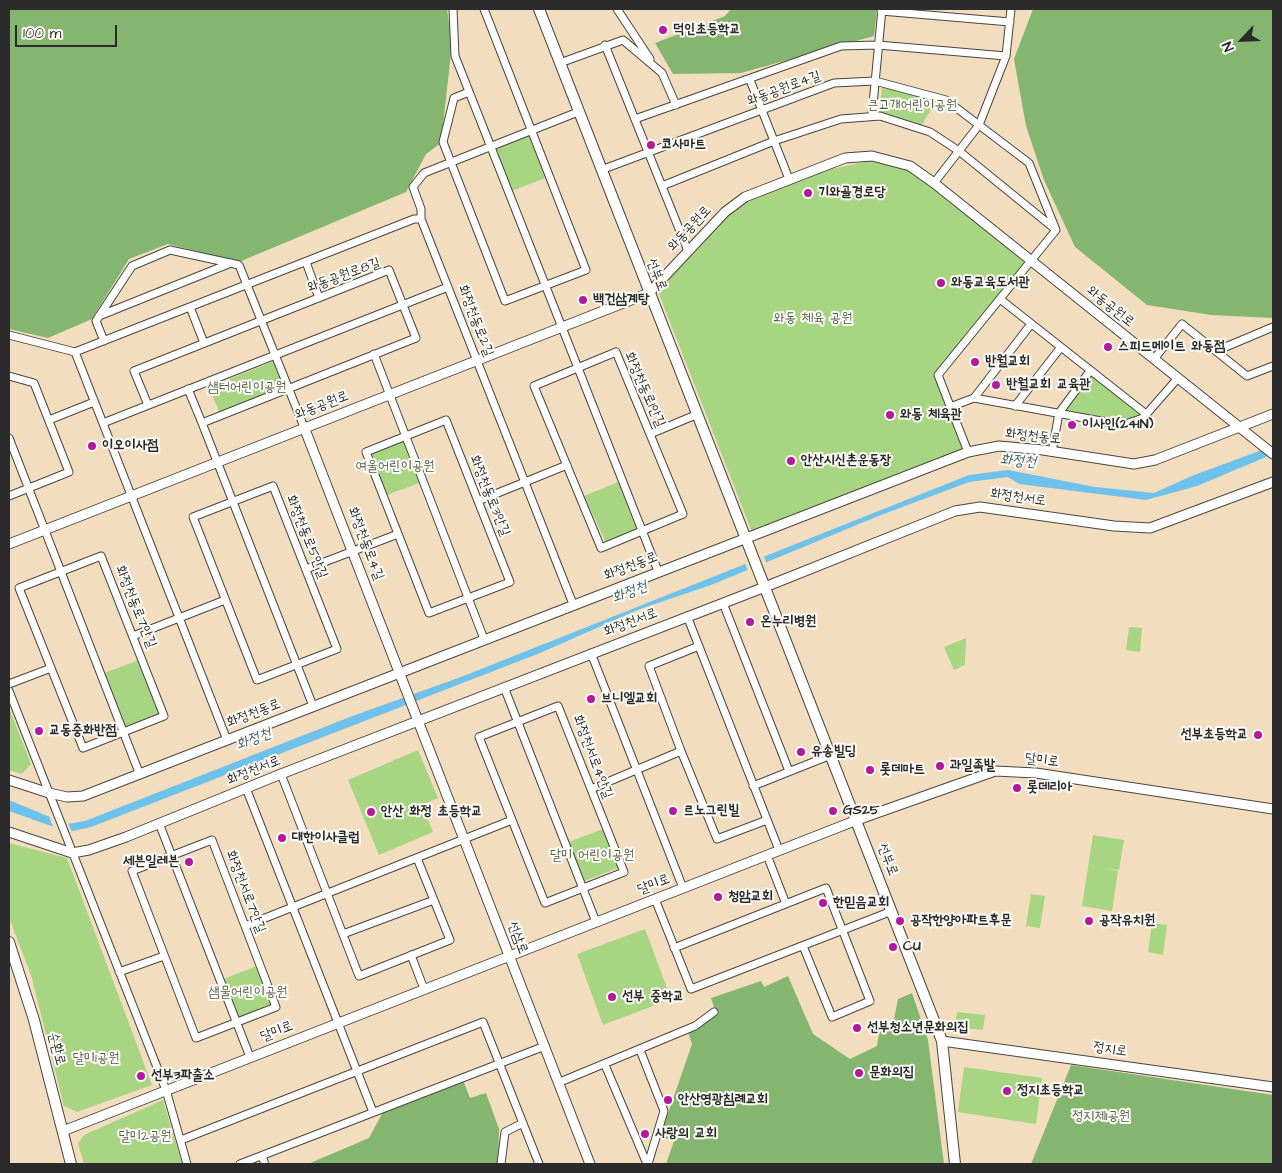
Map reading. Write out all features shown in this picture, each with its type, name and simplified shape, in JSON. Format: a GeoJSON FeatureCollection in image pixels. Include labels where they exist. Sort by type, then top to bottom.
{"type":"FeatureCollection","features":[{"type":"Feature","properties":{"kind":"main road","name":"선부로"},"geometry":{"type":"LineString","coordinates":[[538,9],[648,293],[766,587],[942,1041],[955,1164]]}},
{"type":"Feature","properties":{"kind":"main road","name":"순환로"},"geometry":{"type":"LineString","coordinates":[[9,942],[34,1020],[71,1164]]}},
{"type":"Feature","properties":{"kind":"street"},"geometry":{"type":"LineString","coordinates":[[453,9],[455,56],[658,571]]}},
{"type":"Feature","properties":{"kind":"street"},"geometry":{"type":"LineString","coordinates":[[469,92],[454,98],[443,142],[506,301],[586,270],[484,9]]}},
{"type":"Feature","properties":{"kind":"street"},"geometry":{"type":"LineString","coordinates":[[617,9],[656,68]]}},
{"type":"Feature","properties":{"kind":"street"},"geometry":{"type":"LineString","coordinates":[[934,183],[979,125],[1006,56],[1011,9]]}},
{"type":"Feature","properties":{"kind":"street"},"geometry":{"type":"LineString","coordinates":[[872,115],[882,10],[1010,22]]}},
{"type":"Feature","properties":{"kind":"street"},"geometry":{"type":"LineString","coordinates":[[560,62],[605,44],[623,40],[662,73],[676,105]]}},
{"type":"Feature","properties":{"kind":"street"},"geometry":{"type":"LineString","coordinates":[[605,44],[688,251]]}},
{"type":"Feature","properties":{"kind":"street"},"geometry":{"type":"LineString","coordinates":[[635,119],[750,80],[841,46],[878,44],[1006,56]]}},
{"type":"Feature","properties":{"kind":"street"},"geometry":{"type":"LineString","coordinates":[[750,80],[789,179]]}},
{"type":"Feature","properties":{"kind":"street","name":"와동공원로4길"},"geometry":{"type":"LineString","coordinates":[[601,170],[834,83],[875,81],[946,100],[1029,162],[1056,230]]}},
{"type":"Feature","properties":{"kind":"street"},"geometry":{"type":"LineString","coordinates":[[450,162],[578,112]]}},
{"type":"Feature","properties":{"kind":"street"},"geometry":{"type":"LineString","coordinates":[[662,186],[774,141],[841,119],[872,115],[930,132],[959,151],[1056,230],[938,375],[968,452]]}},
{"type":"Feature","properties":{"kind":"street","name":"와동공원로"},"geometry":{"type":"LineString","coordinates":[[9,544],[648,293],[725,212],[745,197],[845,158],[872,156],[910,166],[934,183],[1273,454]]}},
{"type":"Feature","properties":{"kind":"street","name":"화정천동로2길"},"geometry":{"type":"LineString","coordinates":[[450,162],[424,173],[413,187],[421,209],[422,219],[448,287],[573,604]]}},
{"type":"Feature","properties":{"kind":"street"},"geometry":{"type":"LineString","coordinates":[[9,335],[75,352],[414,219],[422,219]]}},
{"type":"Feature","properties":{"kind":"street"},"geometry":{"type":"LineString","coordinates":[[104,341],[96,321],[132,266],[170,250],[239,265],[304,427]]}},
{"type":"Feature","properties":{"kind":"street"},"geometry":{"type":"LineString","coordinates":[[306,262],[319,298]]}},
{"type":"Feature","properties":{"kind":"street"},"geometry":{"type":"LineString","coordinates":[[99,316],[231,263]]}},
{"type":"Feature","properties":{"kind":"street","name":"와동공원로8길"},"geometry":{"type":"LineString","coordinates":[[148,405],[134,371],[389,270],[416,338],[202,423]]}},
{"type":"Feature","properties":{"kind":"street"},"geometry":{"type":"LineString","coordinates":[[102,423],[448,287]]}},
{"type":"Feature","properties":{"kind":"street"},"geometry":{"type":"LineString","coordinates":[[1000,299],[1146,414]]}},
{"type":"Feature","properties":{"kind":"street"},"geometry":{"type":"LineString","coordinates":[[190,307],[204,343]]}},
{"type":"Feature","properties":{"kind":"street"},"geometry":{"type":"LineString","coordinates":[[950,408],[974,398],[1031,324]]}},
{"type":"Feature","properties":{"kind":"street"},"geometry":{"type":"LineString","coordinates":[[1154,359],[1182,324],[1247,376],[1273,366]]}},
{"type":"Feature","properties":{"kind":"street"},"geometry":{"type":"LineString","coordinates":[[1216,351],[1273,327]]}},
{"type":"Feature","properties":{"kind":"street"},"geometry":{"type":"LineString","coordinates":[[1015,406],[1061,348]]}},
{"type":"Feature","properties":{"kind":"street"},"geometry":{"type":"LineString","coordinates":[[75,352],[227,740]]}},
{"type":"Feature","properties":{"kind":"street","name":"화정천동로1안길"},"geometry":{"type":"LineString","coordinates":[[616,352],[650,434],[683,514],[601,548],[534,386],[616,352]]}},
{"type":"Feature","properties":{"kind":"street"},"geometry":{"type":"LineString","coordinates":[[374,354],[484,639]]}},
{"type":"Feature","properties":{"kind":"street"},"geometry":{"type":"LineString","coordinates":[[1052,452],[1059,413],[1090,370]]}},
{"type":"Feature","properties":{"kind":"street"},"geometry":{"type":"LineString","coordinates":[[9,376],[34,383],[69,472],[9,496]]}},
{"type":"Feature","properties":{"kind":"street"},"geometry":{"type":"LineString","coordinates":[[974,398],[1123,424],[1143,418],[1178,378]]}},
{"type":"Feature","properties":{"kind":"street"},"geometry":{"type":"LineString","coordinates":[[188,389],[313,706]]}},
{"type":"Feature","properties":{"kind":"street"},"geometry":{"type":"LineString","coordinates":[[49,420],[94,402]]}},
{"type":"Feature","properties":{"kind":"street"},"geometry":{"type":"LineString","coordinates":[[650,434],[698,414]]}},
{"type":"Feature","properties":{"kind":"street","name":"화정천동로"},"geometry":{"type":"LineString","coordinates":[[9,780],[49,793],[78,797],[140,775],[573,604],[968,452],[1000,446],[1134,464],[1155,460],[1273,414]]}},
{"type":"Feature","properties":{"kind":"street","name":"화정천동로3안길"},"geometry":{"type":"LineString","coordinates":[[446,420],[510,582],[429,613],[366,452],[406,436],[446,420]]}},
{"type":"Feature","properties":{"kind":"street","name":"화정천동로4길"},"geometry":{"type":"LineString","coordinates":[[304,427],[415,709]]}},
{"type":"Feature","properties":{"kind":"street"},"geometry":{"type":"LineString","coordinates":[[9,438],[140,775]]}},
{"type":"Feature","properties":{"kind":"street"},"geometry":{"type":"LineString","coordinates":[[478,501],[567,465]]}},
{"type":"Feature","properties":{"kind":"street","name":"화정천서로"},"geometry":{"type":"LineString","coordinates":[[9,832],[72,852],[89,850],[591,653],[766,587],[949,512],[980,507],[1114,526],[1150,528],[1273,482]]}},
{"type":"Feature","properties":{"kind":"street","name":"화정천동로5안길"},"geometry":{"type":"LineString","coordinates":[[273,486],[337,649],[258,680],[193,517],[233,502],[273,486]]}},
{"type":"Feature","properties":{"kind":"street"},"geometry":{"type":"LineString","coordinates":[[306,569],[398,534]]}},
{"type":"Feature","properties":{"kind":"street","name":"화정천동로7안길"},"geometry":{"type":"LineString","coordinates":[[101,556],[164,716],[83,748],[19,588],[61,572],[101,556]]}},
{"type":"Feature","properties":{"kind":"street"},"geometry":{"type":"LineString","coordinates":[[132,636],[225,600]]}},
{"type":"Feature","properties":{"kind":"street"},"geometry":{"type":"LineString","coordinates":[[723,603],[789,771]]}},
{"type":"Feature","properties":{"kind":"street"},"geometry":{"type":"LineString","coordinates":[[687,616],[779,850]]}},
{"type":"Feature","properties":{"kind":"street"},"geometry":{"type":"LineString","coordinates":[[699,646],[649,666],[682,752],[717,839],[767,820]]}},
{"type":"Feature","properties":{"kind":"street"},"geometry":{"type":"LineString","coordinates":[[591,653],[683,888]]}},
{"type":"Feature","properties":{"kind":"street"},"geometry":{"type":"LineString","coordinates":[[9,684],[51,668]]}},
{"type":"Feature","properties":{"kind":"street"},"geometry":{"type":"LineString","coordinates":[[504,687],[596,922]]}},
{"type":"Feature","properties":{"kind":"street"},"geometry":{"type":"LineString","coordinates":[[9,691],[166,1090],[187,1164]]}},
{"type":"Feature","properties":{"kind":"street","name":"화정천서로4안길"},"geometry":{"type":"LineString","coordinates":[[558,706],[591,789],[624,872],[544,903],[479,737],[558,706]]}},
{"type":"Feature","properties":{"kind":"street","name":"선삼로"},"geometry":{"type":"LineString","coordinates":[[415,709],[590,1164]]}},
{"type":"Feature","properties":{"kind":"street"},"geometry":{"type":"LineString","coordinates":[[591,789],[682,752]]}},
{"type":"Feature","properties":{"kind":"street"},"geometry":{"type":"LineString","coordinates":[[753,786],[831,755]]}},
{"type":"Feature","properties":{"kind":"street","name":"달미로"},"geometry":{"type":"LineString","coordinates":[[63,1131],[856,820],[994,771],[1036,773],[1273,809]]}},
{"type":"Feature","properties":{"kind":"street"},"geometry":{"type":"LineString","coordinates":[[281,774],[359,976],[450,940],[417,858]]}},
{"type":"Feature","properties":{"kind":"street"},"geometry":{"type":"LineString","coordinates":[[246,788],[373,1112]]}},
{"type":"Feature","properties":{"kind":"street"},"geometry":{"type":"LineString","coordinates":[[245,926],[512,820]]}},
{"type":"Feature","properties":{"kind":"street"},"geometry":{"type":"LineString","coordinates":[[159,823],[250,1057]]}},
{"type":"Feature","properties":{"kind":"street","name":"화정천서로7안길"},"geometry":{"type":"LineString","coordinates":[[212,840],[245,926],[276,1007],[196,1038],[132,871],[212,840]]}},
{"type":"Feature","properties":{"kind":"street"},"geometry":{"type":"LineString","coordinates":[[768,855],[786,904]]}},
{"type":"Feature","properties":{"kind":"street"},"geometry":{"type":"LineString","coordinates":[[674,948],[826,888],[870,1001],[832,1017],[803,946]]}},
{"type":"Feature","properties":{"kind":"street"},"geometry":{"type":"LineString","coordinates":[[655,899],[690,989],[892,911]]}},
{"type":"Feature","properties":{"kind":"street"},"geometry":{"type":"LineString","coordinates":[[343,934],[434,900]]}},
{"type":"Feature","properties":{"kind":"street"},"geometry":{"type":"LineString","coordinates":[[411,955],[424,990]]}},
{"type":"Feature","properties":{"kind":"street"},"geometry":{"type":"LineString","coordinates":[[119,972],[164,956]]}},
{"type":"Feature","properties":{"kind":"street"},"geometry":{"type":"LineString","coordinates":[[560,1082],[605,1065],[695,1026],[714,1012]]}},
{"type":"Feature","properties":{"kind":"street"},"geometry":{"type":"LineString","coordinates":[[181,1140],[483,1022],[539,1164]]}},
{"type":"Feature","properties":{"kind":"street","name":"정지로"},"geometry":{"type":"LineString","coordinates":[[942,1041],[1273,1087]]}},
{"type":"Feature","properties":{"kind":"street"},"geometry":{"type":"LineString","coordinates":[[240,1164],[545,1046]]}},
{"type":"Feature","properties":{"kind":"street"},"geometry":{"type":"LineString","coordinates":[[640,1050],[664,1111],[648,1164]]}},
{"type":"Feature","properties":{"kind":"street"},"geometry":{"type":"LineString","coordinates":[[605,1065],[648,1164]]}},
{"type":"Feature","properties":{"kind":"street"},"geometry":{"type":"LineString","coordinates":[[501,1164],[505,1132],[523,1123]]}},
{"type":"Feature","properties":{"kind":"street"},"geometry":{"type":"LineString","coordinates":[[262,1156],[265,1164]]}},
{"type":"Feature","properties":{"kind":"green space"},"geometry":{"type":"Polygon","coordinates":[[[9,9],[447,9],[452,44],[441,143],[426,154],[406,192],[239,262],[168,244],[129,259],[92,319],[48,338],[9,329],[9,9]]]}},
{"type":"Feature","properties":{"kind":"green space"},"geometry":{"type":"Polygon","coordinates":[[[731,9],[877,9],[874,36],[741,73],[673,74],[655,43],[725,16],[731,9]]]}},
{"type":"Feature","properties":{"kind":"green space"},"geometry":{"type":"Polygon","coordinates":[[[1033,9],[1273,9],[1273,318],[1211,315],[1147,305],[1075,247],[1044,180],[1026,126],[1014,59],[1033,9]]]}},
{"type":"Feature","properties":{"kind":"green space","name":"큰고개어린이공원"},"geometry":{"type":"Polygon","coordinates":[[[882,88],[916,91],[937,100],[921,126],[879,114],[882,88]]]}},
{"type":"Feature","properties":{"kind":"green space"},"geometry":{"type":"Polygon","coordinates":[[[529,135],[545,178],[512,191],[495,148],[529,135]]]}},
{"type":"Feature","properties":{"kind":"green space","name":"와동 체육 공원"},"geometry":{"type":"Polygon","coordinates":[[[868,161],[899,165],[922,178],[1027,259],[935,374],[963,451],[752,532],[654,281],[740,205],[762,193],[827,170],[868,161]]]}},
{"type":"Feature","properties":{"kind":"green space","name":"샘터어린이공원"},"geometry":{"type":"Polygon","coordinates":[[[275,361],[286,388],[220,414],[209,387],[275,361]]]}},
{"type":"Feature","properties":{"kind":"green space"},"geometry":{"type":"Polygon","coordinates":[[[1089,374],[1143,415],[1123,422],[1063,410],[1089,374]]]}},
{"type":"Feature","properties":{"kind":"green space","name":"여울어린이공원"},"geometry":{"type":"Polygon","coordinates":[[[405,439],[422,482],[384,496],[368,453],[405,439]]]}},
{"type":"Feature","properties":{"kind":"green space"},"geometry":{"type":"Polygon","coordinates":[[[618,482],[637,530],[606,543],[584,496],[618,482]]]}},
{"type":"Feature","properties":{"kind":"green space"},"geometry":{"type":"Polygon","coordinates":[[[1129,627],[1142,628],[1140,652],[1126,650],[1129,627]]]}},
{"type":"Feature","properties":{"kind":"green space"},"geometry":{"type":"Polygon","coordinates":[[[966,638],[965,665],[954,670],[944,647],[966,638]]]}},
{"type":"Feature","properties":{"kind":"green space"},"geometry":{"type":"Polygon","coordinates":[[[139,660],[160,714],[125,727],[104,673],[139,660]]]}},
{"type":"Feature","properties":{"kind":"green space"},"geometry":{"type":"Polygon","coordinates":[[[9,708],[31,764],[22,774],[9,770],[9,708]]]}},
{"type":"Feature","properties":{"kind":"green space"},"geometry":{"type":"Polygon","coordinates":[[[418,750],[438,798],[422,805],[433,832],[379,855],[348,780],[418,750]]]}},
{"type":"Feature","properties":{"kind":"green space","name":"달미 어린이공원"},"geometry":{"type":"Polygon","coordinates":[[[603,829],[618,868],[582,882],[566,843],[603,829]]]}},
{"type":"Feature","properties":{"kind":"green space"},"geometry":{"type":"Polygon","coordinates":[[[1093,835],[1124,840],[1119,870],[1105,868],[1118,871],[1112,911],[1082,906],[1093,835]]]}},
{"type":"Feature","properties":{"kind":"green space","name":"달미1공원"},"geometry":{"type":"Polygon","coordinates":[[[9,843],[67,858],[152,1085],[77,1112],[64,1106],[31,975],[9,918],[9,843]]]}},
{"type":"Feature","properties":{"kind":"green space"},"geometry":{"type":"Polygon","coordinates":[[[1031,894],[1045,896],[1040,928],[1026,926],[1031,894]]]}},
{"type":"Feature","properties":{"kind":"green space"},"geometry":{"type":"Polygon","coordinates":[[[1152,923],[1167,925],[1163,955],[1148,952],[1152,923]]]}},
{"type":"Feature","properties":{"kind":"green space"},"geometry":{"type":"Polygon","coordinates":[[[645,929],[671,999],[603,1025],[577,954],[645,929]]]}},
{"type":"Feature","properties":{"kind":"green space","name":"샘물어린이공원"},"geometry":{"type":"Polygon","coordinates":[[[259,965],[275,1006],[237,1021],[221,980],[259,965]]]}},
{"type":"Feature","properties":{"kind":"green space"},"geometry":{"type":"Polygon","coordinates":[[[788,976],[813,1034],[850,1059],[877,1046],[879,1033],[894,1019],[898,999],[912,993],[928,1040],[944,1164],[666,1164],[674,1141],[660,1137],[692,1044],[688,1032],[716,1013],[711,998],[761,981],[764,987],[788,976]]]}},
{"type":"Feature","properties":{"kind":"green space"},"geometry":{"type":"Polygon","coordinates":[[[957,1012],[985,1015],[983,1030],[955,1027],[957,1012]]]}},
{"type":"Feature","properties":{"kind":"green space","name":"정지제1공원"},"geometry":{"type":"Polygon","coordinates":[[[1071,1065],[1273,1095],[1273,1164],[1031,1164],[1071,1065]]]}},
{"type":"Feature","properties":{"kind":"green space"},"geometry":{"type":"Polygon","coordinates":[[[964,1067],[1042,1078],[1036,1124],[958,1112],[964,1067]]]}},
{"type":"Feature","properties":{"kind":"green space"},"geometry":{"type":"Polygon","coordinates":[[[463,1080],[470,1098],[486,1093],[499,1129],[498,1164],[308,1164],[369,1138],[383,1112],[463,1080]]]}},
{"type":"Feature","properties":{"kind":"green space","name":"달미2공원"},"geometry":{"type":"Polygon","coordinates":[[[163,1100],[182,1164],[84,1164],[78,1144],[84,1135],[163,1100]]]}},
{"type":"Feature","properties":{"kind":"water"},"geometry":{"type":"Polygon","coordinates":[[[1273,446],[1273,454],[1197,486],[1146,500],[1019,484],[1008,477],[969,482],[881,515],[711,585],[640,609],[540,653],[91,827],[68,832],[9,811],[9,800],[67,824],[85,821],[355,715],[461,677],[969,475],[1008,470],[1095,487],[1154,493],[1194,475],[1273,446]]]}},
{"type":"Feature","properties":{"kind":"pier"},"geometry":{"type":"Polygon","coordinates":[[[763,553],[767,565],[749,573],[744,561],[763,553]]]}},
{"type":"Feature","properties":{"kind":"pier"},"geometry":{"type":"Polygon","coordinates":[[[48,813],[67,821],[73,834],[68,835],[54,830],[48,813]]]}},
{"type":"Feature","properties":{"kind":"place","name":"덕인초등학교"},"geometry":{"type":"Point","coordinates":[663,30]}},
{"type":"Feature","properties":{"kind":"place","name":"코사마트"},"geometry":{"type":"Point","coordinates":[651,145]}},
{"type":"Feature","properties":{"kind":"place","name":"기와골경로당"},"geometry":{"type":"Point","coordinates":[808,193]}},
{"type":"Feature","properties":{"kind":"place","name":"와동교육도서관"},"geometry":{"type":"Point","coordinates":[941,283]}},
{"type":"Feature","properties":{"kind":"place","name":"백건삼계탕"},"geometry":{"type":"Point","coordinates":[583,300]}},
{"type":"Feature","properties":{"kind":"place","name":"스피드메이트 와동점"},"geometry":{"type":"Point","coordinates":[1108,347]}},
{"type":"Feature","properties":{"kind":"place","name":"반월교회"},"geometry":{"type":"Point","coordinates":[975,362]}},
{"type":"Feature","properties":{"kind":"place","name":"반월교회 교육관"},"geometry":{"type":"Point","coordinates":[996,385]}},
{"type":"Feature","properties":{"kind":"place","name":"와동 체육관"},"geometry":{"type":"Point","coordinates":[890,415]}},
{"type":"Feature","properties":{"kind":"place","name":"이사인(24IN)"},"geometry":{"type":"Point","coordinates":[1072,425]}},
{"type":"Feature","properties":{"kind":"place","name":"이오이사점"},"geometry":{"type":"Point","coordinates":[92,446]}},
{"type":"Feature","properties":{"kind":"place","name":"안산시신촌운동장"},"geometry":{"type":"Point","coordinates":[791,461]}},
{"type":"Feature","properties":{"kind":"place","name":"온누리병원"},"geometry":{"type":"Point","coordinates":[750,622]}},
{"type":"Feature","properties":{"kind":"place","name":"브니엘교회"},"geometry":{"type":"Point","coordinates":[591,699]}},
{"type":"Feature","properties":{"kind":"place","name":"교동중화반점"},"geometry":{"type":"Point","coordinates":[39,731]}},
{"type":"Feature","properties":{"kind":"place","name":"선부초등학교"},"geometry":{"type":"Point","coordinates":[1258,735]}},
{"type":"Feature","properties":{"kind":"place","name":"유송빌딩"},"geometry":{"type":"Point","coordinates":[801,752]}},
{"type":"Feature","properties":{"kind":"place","name":"과일족발"},"geometry":{"type":"Point","coordinates":[940,766]}},
{"type":"Feature","properties":{"kind":"place","name":"롯데마트"},"geometry":{"type":"Point","coordinates":[870,770]}},
{"type":"Feature","properties":{"kind":"place","name":"롯데리아"},"geometry":{"type":"Point","coordinates":[1017,788]}},
{"type":"Feature","properties":{"kind":"place","name":"르노그린빌"},"geometry":{"type":"Point","coordinates":[673,811]}},
{"type":"Feature","properties":{"kind":"place","name":"GS25"},"geometry":{"type":"Point","coordinates":[833,811]}},
{"type":"Feature","properties":{"kind":"place","name":"안산 화정 초등학교"},"geometry":{"type":"Point","coordinates":[371,812]}},
{"type":"Feature","properties":{"kind":"place","name":"대한이사클럽"},"geometry":{"type":"Point","coordinates":[282,838]}},
{"type":"Feature","properties":{"kind":"place","name":"세븐일레븐"},"geometry":{"type":"Point","coordinates":[189,862]}},
{"type":"Feature","properties":{"kind":"place","name":"청암교회"},"geometry":{"type":"Point","coordinates":[718,897]}},
{"type":"Feature","properties":{"kind":"place","name":"한믿음교회"},"geometry":{"type":"Point","coordinates":[823,903]}},
{"type":"Feature","properties":{"kind":"place","name":"공작한양아파트후문"},"geometry":{"type":"Point","coordinates":[900,921]}},
{"type":"Feature","properties":{"kind":"place","name":"공작유치원"},"geometry":{"type":"Point","coordinates":[1089,921]}},
{"type":"Feature","properties":{"kind":"place","name":"CU"},"geometry":{"type":"Point","coordinates":[893,947]}},
{"type":"Feature","properties":{"kind":"place","name":"선부 중학교"},"geometry":{"type":"Point","coordinates":[612,997]}},
{"type":"Feature","properties":{"kind":"place","name":"선부청소년문화의집"},"geometry":{"type":"Point","coordinates":[857,1028]}},
{"type":"Feature","properties":{"kind":"place","name":"문화의집"},"geometry":{"type":"Point","coordinates":[859,1073]}},
{"type":"Feature","properties":{"kind":"place","name":"선부3파출소"},"geometry":{"type":"Point","coordinates":[141,1076]}},
{"type":"Feature","properties":{"kind":"place","name":"정지초등학교"},"geometry":{"type":"Point","coordinates":[1007,1091]}},
{"type":"Feature","properties":{"kind":"place","name":"안산영광침례교회"},"geometry":{"type":"Point","coordinates":[668,1100]}},
{"type":"Feature","properties":{"kind":"place","name":"사랑의 교회"},"geometry":{"type":"Point","coordinates":[645,1134]}},
{"type":"Feature","properties":{"kind":"water label","name":"화정천"},"geometry":{"type":"Point","coordinates":[1018,462]}},
{"type":"Feature","properties":{"kind":"water label","name":"화정천"},"geometry":{"type":"Point","coordinates":[630,593]}},
{"type":"Feature","properties":{"kind":"water label","name":"화정천"},"geometry":{"type":"Point","coordinates":[254,740]}}]}
